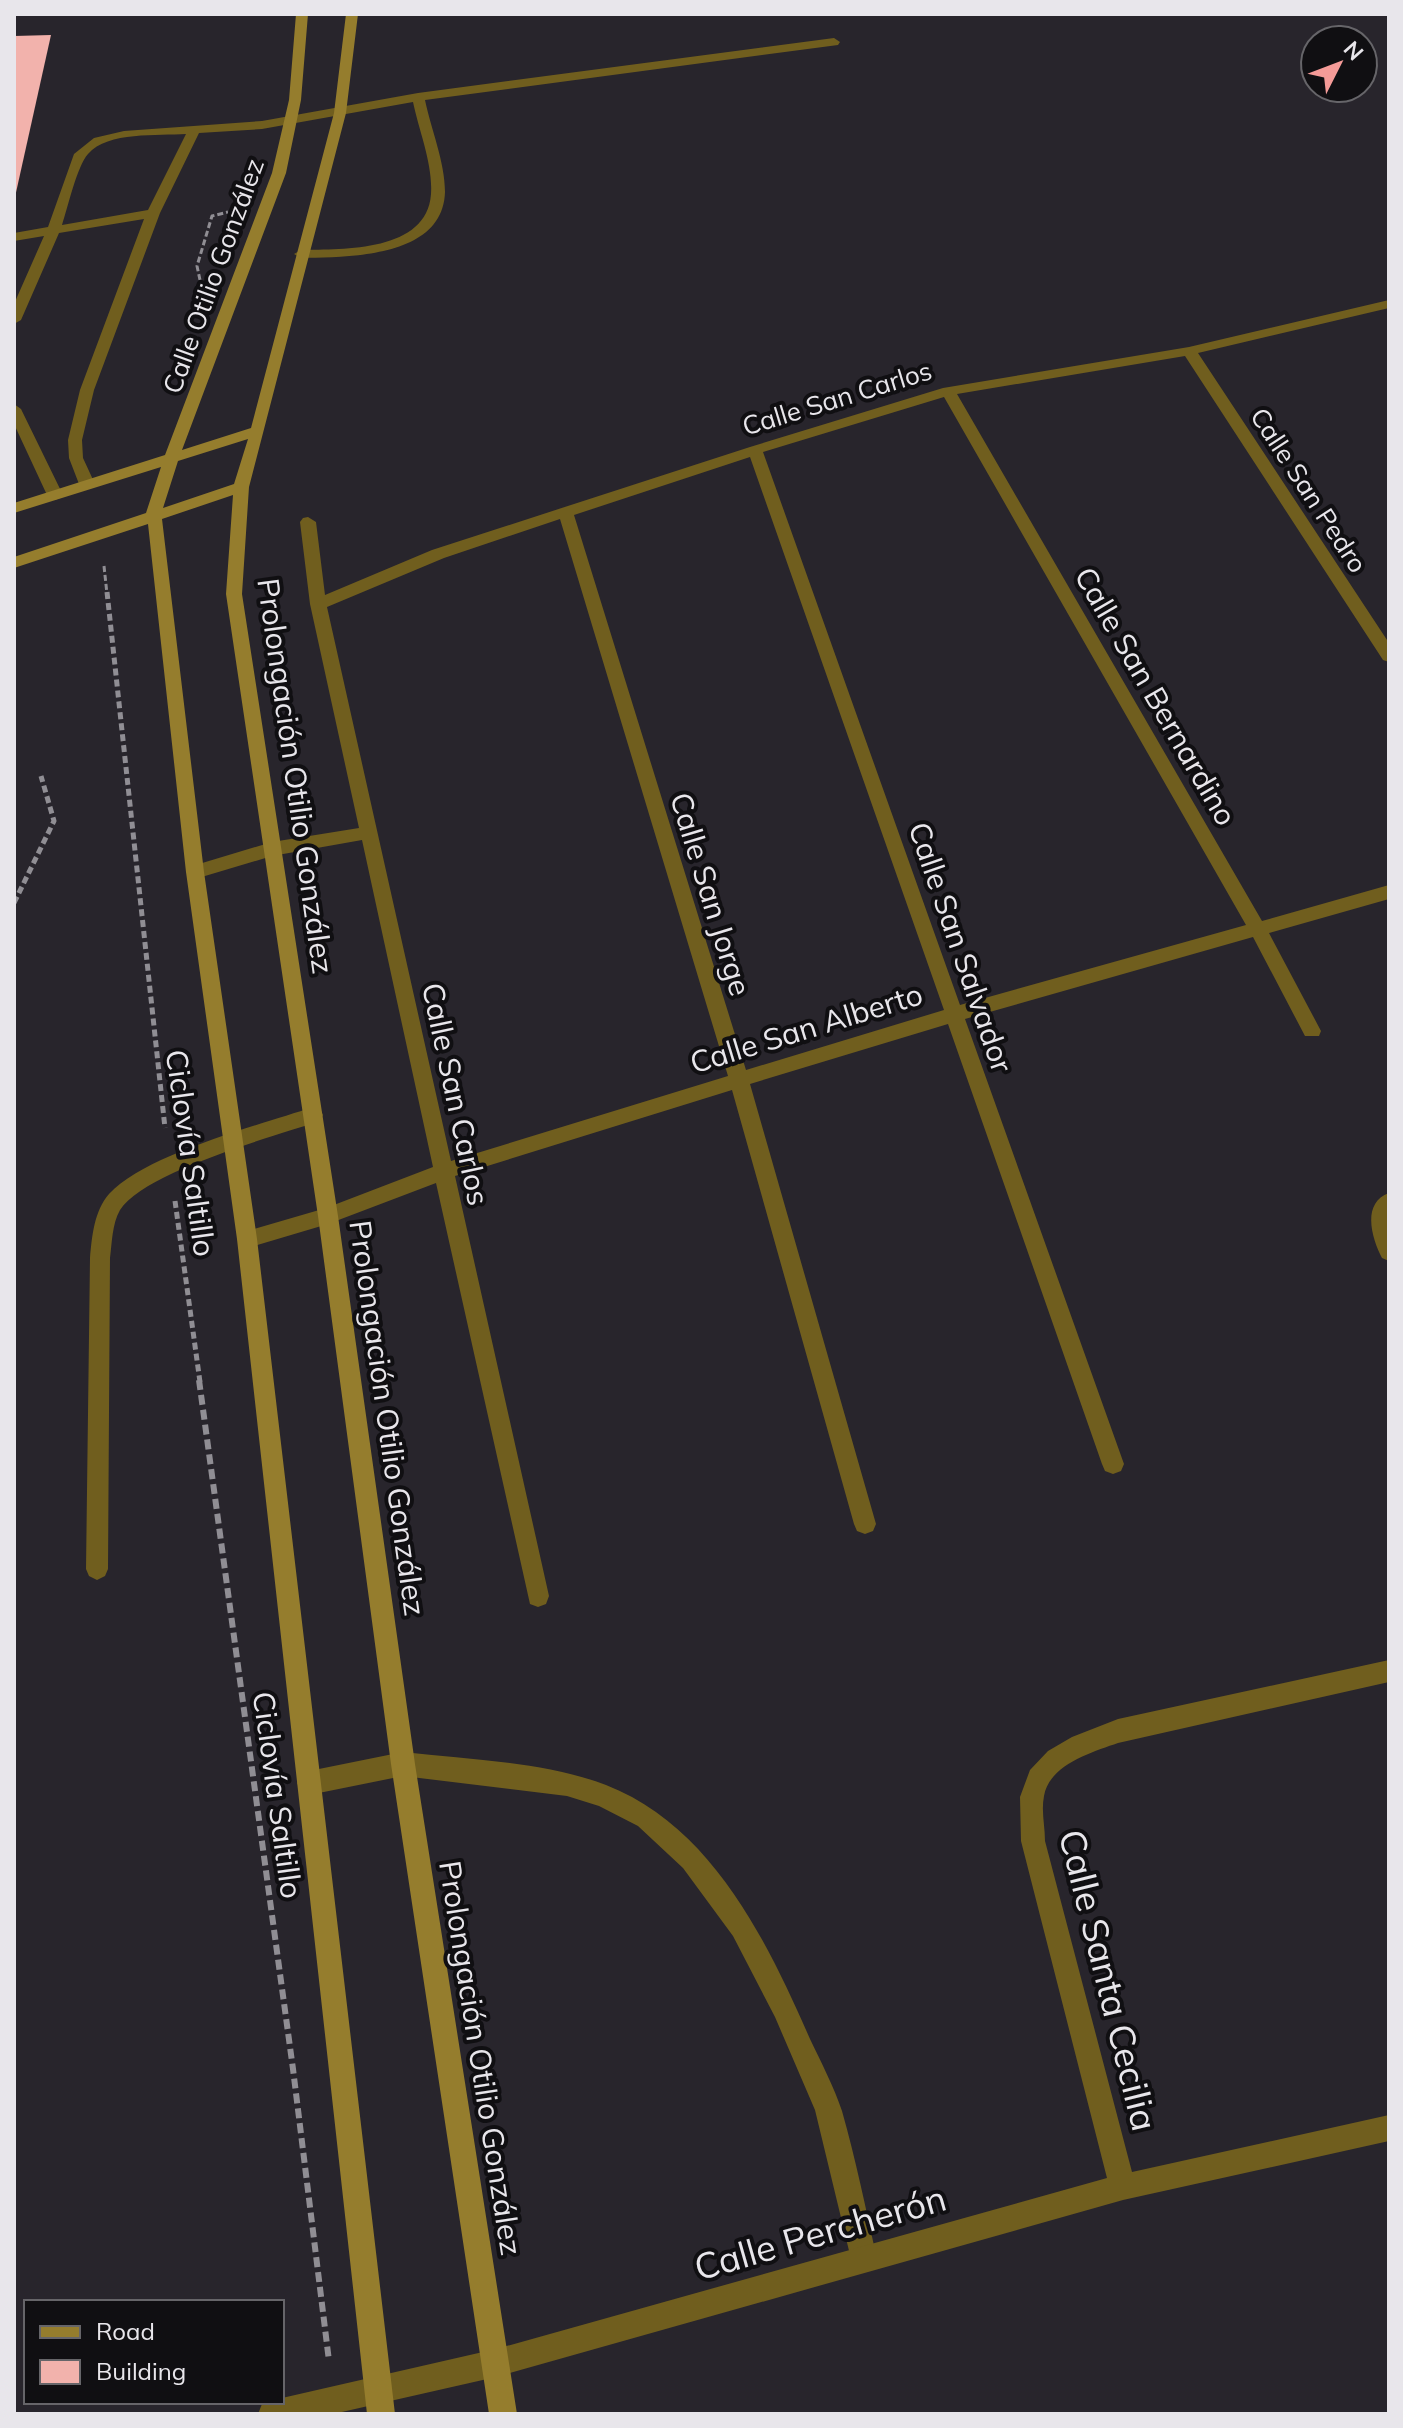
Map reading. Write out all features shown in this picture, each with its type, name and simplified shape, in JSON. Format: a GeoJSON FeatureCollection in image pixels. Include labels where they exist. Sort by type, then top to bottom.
{"type":"FeatureCollection","features":[{"type":"Feature","properties":{"kind":"main road","name":"Calle Otilio González"},"geometry":{"type":"LineString","coordinates":[[172,456],[279,173],[295,100],[302,14]]}},
{"type":"Feature","properties":{"kind":"main road"},"geometry":{"type":"LineString","coordinates":[[14,508],[258,431],[301,254],[340,113],[352,14]]}},
{"type":"Feature","properties":{"kind":"main road","name":"Prolongación Otilio González"},"geometry":{"type":"LineString","coordinates":[[258,431],[241,487],[234,594],[328,1216],[403,1764],[503,2414]]}},
{"type":"Feature","properties":{"kind":"main road"},"geometry":{"type":"LineString","coordinates":[[172,456],[154,513],[195,872],[247,1239],[380,2403]]}},
{"type":"Feature","properties":{"kind":"main road"},"geometry":{"type":"LineString","coordinates":[[14,563],[154,513],[241,487]]}},
{"type":"Feature","properties":{"kind":"street"},"geometry":{"type":"LineString","coordinates":[[14,320],[54,229],[85,147],[124,135],[290,120],[418,97],[834,42]]}},
{"type":"Feature","properties":{"kind":"street"},"geometry":{"type":"LineString","coordinates":[[301,254],[365,253],[390,247],[426,223],[436,209],[438,192],[418,97]]}},
{"type":"Feature","properties":{"kind":"street"},"geometry":{"type":"LineString","coordinates":[[87,484],[76,458],[75,440],[79,421],[107,333],[153,213],[194,131]]}},
{"type":"Feature","properties":{"kind":"street"},"geometry":{"type":"LineString","coordinates":[[14,237],[153,213]]}},
{"type":"Feature","properties":{"kind":"street","name":"Calle San Carlos"},"geometry":{"type":"LineString","coordinates":[[318,604],[438,554],[755,450],[948,391],[1189,351],[1388,306]]}},
{"type":"Feature","properties":{"kind":"street","name":"Calle San Pedro"},"geometry":{"type":"LineString","coordinates":[[1189,351],[1389,656]]}},
{"type":"Feature","properties":{"kind":"street","name":"Calle San Bernardino"},"geometry":{"type":"LineString","coordinates":[[948,391],[1258,930],[1312,1031]]}},
{"type":"Feature","properties":{"kind":"street"},"geometry":{"type":"LineString","coordinates":[[14,409],[55,495]]}},
{"type":"Feature","properties":{"kind":"street","name":"Calle San Salvador"},"geometry":{"type":"LineString","coordinates":[[755,450],[1113,1464]]}},
{"type":"Feature","properties":{"kind":"street","name":"Calle San Jorge"},"geometry":{"type":"LineString","coordinates":[[566,512],[739,1080],[865,1524]]}},
{"type":"Feature","properties":{"kind":"street","name":"Calle San Carlos"},"geometry":{"type":"LineString","coordinates":[[308,522],[318,604],[538,1596]]}},
{"type":"Feature","properties":{"kind":"street"},"geometry":{"type":"LineString","coordinates":[[195,872],[272,849],[371,832]]}},
{"type":"Feature","properties":{"kind":"street","name":"Calle San Alberto"},"geometry":{"type":"LineString","coordinates":[[247,1239],[328,1216],[444,1171],[956,1014],[1389,892]]}},
{"type":"Feature","properties":{"kind":"street"},"geometry":{"type":"LineString","coordinates":[[97,1569],[100,1258],[104,1226],[116,1200],[142,1179],[171,1166],[313,1115]]}},
{"type":"Feature","properties":{"kind":"street"},"geometry":{"type":"LineString","coordinates":[[1389,1201],[1379,1215],[1380,1233],[1389,1252]]}},
{"type":"Feature","properties":{"kind":"street","name":"Calle Santa Cecilia"},"geometry":{"type":"LineString","coordinates":[[1123,2187],[1033,1841],[1033,1791],[1049,1766],[1058,1759],[1077,1746],[1118,1731],[1389,1671]]}},
{"type":"Feature","properties":{"kind":"street"},"geometry":{"type":"LineString","coordinates":[[309,1783],[403,1764],[579,1788],[604,1796],[646,1818],[692,1859],[742,1927],[784,2008],[828,2109],[864,2259]]}},
{"type":"Feature","properties":{"kind":"street","name":"Calle Percherón"},"geometry":{"type":"LineString","coordinates":[[272,2414],[333,2400],[380,2403],[496,2363],[1123,2187],[1389,2128]]}},
{"type":"Feature","properties":{"kind":"path"},"geometry":{"type":"LineString","coordinates":[[201,287],[197,266],[212,216],[230,211]]}},
{"type":"Feature","properties":{"kind":"path","name":"Ciclovía Saltillo"},"geometry":{"type":"LineString","coordinates":[[81,541],[81,568],[103,564],[152,1032],[293,2069],[333,2400]]}},
{"type":"Feature","properties":{"kind":"path"},"geometry":{"type":"LineString","coordinates":[[14,903],[54,821],[41,776]]}},
{"type":"Feature","properties":{"kind":"building"},"geometry":{"type":"Polygon","coordinates":[[[51,35],[15,197],[14,197],[14,36],[51,35]]]}}]}
